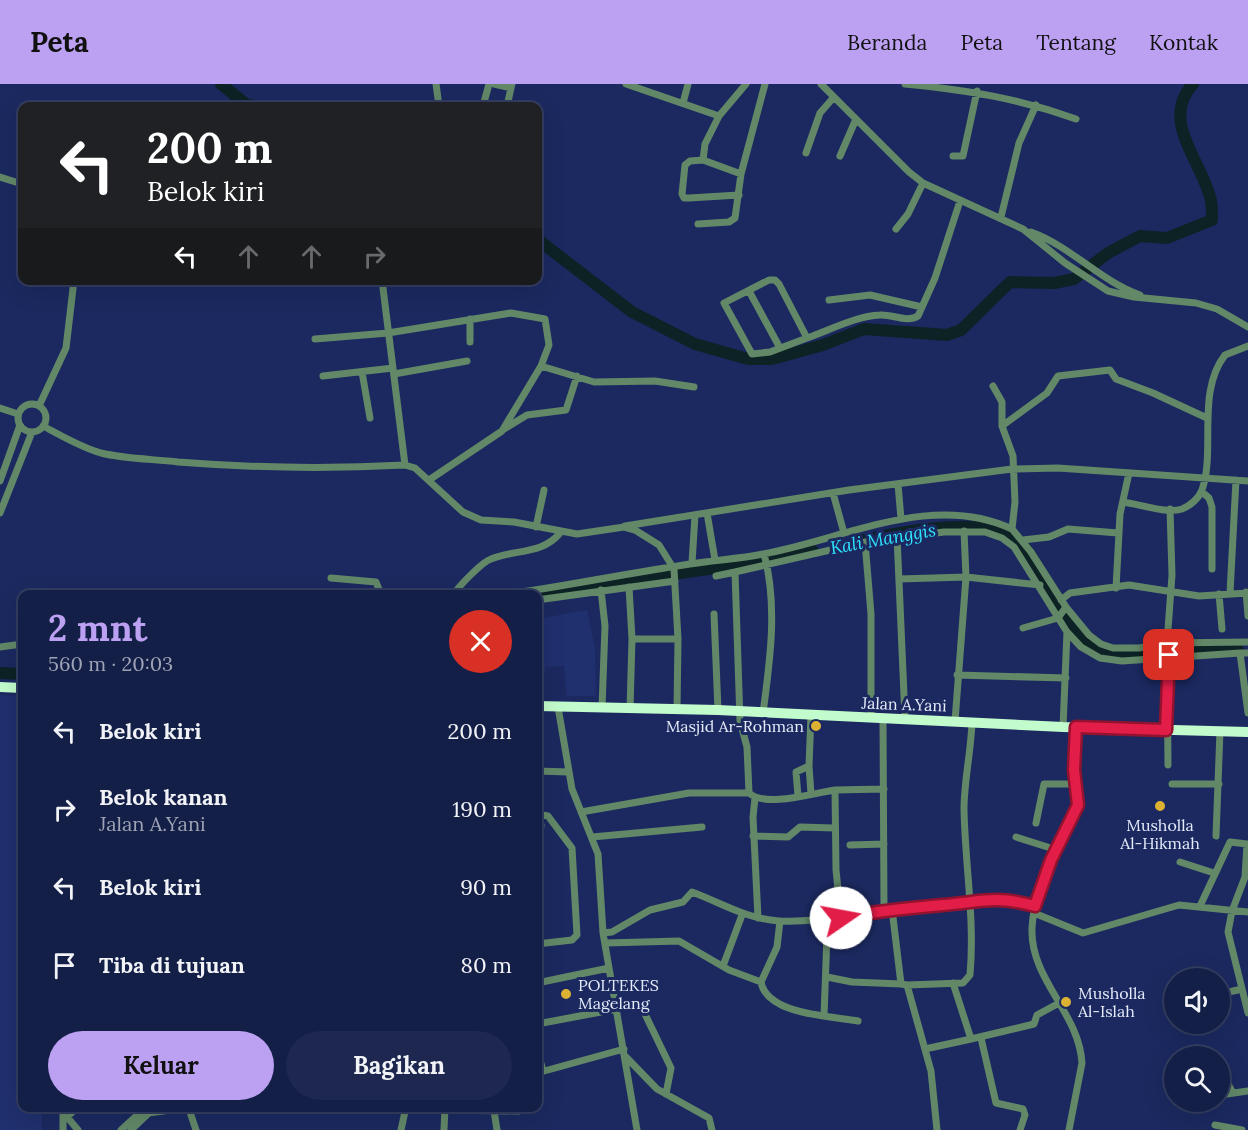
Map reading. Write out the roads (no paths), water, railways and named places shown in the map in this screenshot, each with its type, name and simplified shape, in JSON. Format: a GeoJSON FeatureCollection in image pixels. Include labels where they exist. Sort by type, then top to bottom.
{"type":"FeatureCollection","features":[{"type":"Feature","properties":{"kind":"highway"},"geometry":{"type":"LineString","coordinates":[[0,687],[18,688]]}},
{"type":"Feature","properties":{"kind":"highway","name":"Jalan A.Yani"},"geometry":{"type":"LineString","coordinates":[[542,706],[718,710],[1063,727],[1248,732]]}},
{"type":"Feature","properties":{"kind":"street"},"geometry":{"type":"LineString","coordinates":[[436,84],[438,102]]}},
{"type":"Feature","properties":{"kind":"street"},"geometry":{"type":"LineString","coordinates":[[484,102],[489,84]]}},
{"type":"Feature","properties":{"kind":"street"},"geometry":{"type":"LineString","coordinates":[[494,84],[511,86],[508,102]]}},
{"type":"Feature","properties":{"kind":"street"},"geometry":{"type":"LineString","coordinates":[[627,84],[719,116]]}},
{"type":"Feature","properties":{"kind":"street"},"geometry":{"type":"LineString","coordinates":[[683,103],[688,84]]}},
{"type":"Feature","properties":{"kind":"street"},"geometry":{"type":"LineString","coordinates":[[703,160],[705,144],[719,116],[746,84]]}},
{"type":"Feature","properties":{"kind":"street"},"geometry":{"type":"LineString","coordinates":[[698,224],[731,221],[736,214],[741,174],[765,84]]}},
{"type":"Feature","properties":{"kind":"street"},"geometry":{"type":"LineString","coordinates":[[821,84],[923,183],[1050,240],[1116,286],[1150,298]]}},
{"type":"Feature","properties":{"kind":"street"},"geometry":{"type":"LineString","coordinates":[[905,84],[977,91],[1036,105],[1076,118]]}},
{"type":"Feature","properties":{"kind":"street"},"geometry":{"type":"LineString","coordinates":[[953,156],[963,156],[977,91]]}},
{"type":"Feature","properties":{"kind":"street"},"geometry":{"type":"LineString","coordinates":[[806,153],[820,113],[834,97]]}},
{"type":"Feature","properties":{"kind":"street"},"geometry":{"type":"LineString","coordinates":[[1001,217],[1019,143],[1036,105]]}},
{"type":"Feature","properties":{"kind":"street"},"geometry":{"type":"LineString","coordinates":[[840,156],[856,119]]}},
{"type":"Feature","properties":{"kind":"street"},"geometry":{"type":"LineString","coordinates":[[739,195],[688,198],[682,196],[685,165],[690,161],[703,160],[741,174]]}},
{"type":"Feature","properties":{"kind":"street"},"geometry":{"type":"LineString","coordinates":[[0,177],[18,182]]}},
{"type":"Feature","properties":{"kind":"street"},"geometry":{"type":"LineString","coordinates":[[896,229],[908,214],[923,183]]}},
{"type":"Feature","properties":{"kind":"street"},"geometry":{"type":"LineString","coordinates":[[807,338],[775,280],[724,303],[752,354],[763,354],[869,316],[883,314],[912,319],[918,316],[935,278],[960,201]]}},
{"type":"Feature","properties":{"kind":"street"},"geometry":{"type":"LineString","coordinates":[[1023,229],[1065,263],[1120,296],[1207,306],[1248,327]]}},
{"type":"Feature","properties":{"kind":"street"},"geometry":{"type":"LineString","coordinates":[[39,406],[66,348],[73,285]]}},
{"type":"Feature","properties":{"kind":"street"},"geometry":{"type":"LineString","coordinates":[[383,285],[405,465]]}},
{"type":"Feature","properties":{"kind":"street"},"geometry":{"type":"LineString","coordinates":[[749,291],[780,348]]}},
{"type":"Feature","properties":{"kind":"street"},"geometry":{"type":"LineString","coordinates":[[829,300],[870,295],[922,307]]}},
{"type":"Feature","properties":{"kind":"street"},"geometry":{"type":"LineString","coordinates":[[315,339],[388,333],[510,313],[545,319],[549,345],[541,366],[501,431]]}},
{"type":"Feature","properties":{"kind":"street"},"geometry":{"type":"LineString","coordinates":[[470,319],[470,342]]}},
{"type":"Feature","properties":{"kind":"street"},"geometry":{"type":"LineString","coordinates":[[1123,502],[1182,509],[1202,492],[1205,478],[1207,417],[1220,361],[1231,351],[1248,346]]}},
{"type":"Feature","properties":{"kind":"street"},"geometry":{"type":"LineString","coordinates":[[323,376],[393,371],[467,361]]}},
{"type":"Feature","properties":{"kind":"street"},"geometry":{"type":"LineString","coordinates":[[541,366],[594,382],[654,381],[694,387]]}},
{"type":"Feature","properties":{"kind":"street"},"geometry":{"type":"LineString","coordinates":[[1002,426],[1047,393],[1058,376],[1110,369],[1116,380],[1153,393],[1207,417]]}},
{"type":"Feature","properties":{"kind":"street"},"geometry":{"type":"LineString","coordinates":[[362,372],[370,418]]}},
{"type":"Feature","properties":{"kind":"street"},"geometry":{"type":"LineString","coordinates":[[429,480],[527,415],[566,410],[577,376]]}},
{"type":"Feature","properties":{"kind":"street"},"geometry":{"type":"LineString","coordinates":[[993,386],[1002,402],[1002,426],[1013,456],[1015,502],[1012,529]]}},
{"type":"Feature","properties":{"kind":"street"},"geometry":{"type":"LineString","coordinates":[[18,414],[27,405],[39,406],[45,413],[43,426]]}},
{"type":"Feature","properties":{"kind":"street"},"geometry":{"type":"LineString","coordinates":[[0,408],[18,414]]}},
{"type":"Feature","properties":{"kind":"street"},"geometry":{"type":"LineString","coordinates":[[0,481],[20,425],[18,414]]}},
{"type":"Feature","properties":{"kind":"street"},"geometry":{"type":"LineString","coordinates":[[20,425],[32,432]]}},
{"type":"Feature","properties":{"kind":"street"},"geometry":{"type":"LineString","coordinates":[[43,426],[102,453],[130,457],[244,467],[338,468],[405,465],[429,480],[463,512],[481,520],[577,534],[833,493],[1012,469],[1058,468],[1248,481]]}},
{"type":"Feature","properties":{"kind":"street"},"geometry":{"type":"LineString","coordinates":[[0,513],[32,432],[43,426]]}},
{"type":"Feature","properties":{"kind":"street"},"geometry":{"type":"LineString","coordinates":[[1116,588],[1118,533],[1129,473]]}},
{"type":"Feature","properties":{"kind":"street"},"geometry":{"type":"LineString","coordinates":[[1230,593],[1236,480]]}},
{"type":"Feature","properties":{"kind":"street"},"geometry":{"type":"LineString","coordinates":[[898,484],[901,519]]}},
{"type":"Feature","properties":{"kind":"street"},"geometry":{"type":"LineString","coordinates":[[536,527],[544,490]]}},
{"type":"Feature","properties":{"kind":"street"},"geometry":{"type":"LineString","coordinates":[[1202,492],[1209,498],[1212,507],[1212,569]]}},
{"type":"Feature","properties":{"kind":"street"},"geometry":{"type":"LineString","coordinates":[[833,493],[843,532]]}},
{"type":"Feature","properties":{"kind":"street"},"geometry":{"type":"LineString","coordinates":[[1168,765],[1166,730],[1171,592],[1170,509]]}},
{"type":"Feature","properties":{"kind":"street"},"geometry":{"type":"LineString","coordinates":[[707,513],[715,560]]}},
{"type":"Feature","properties":{"kind":"street"},"geometry":{"type":"LineString","coordinates":[[692,563],[695,515]]}},
{"type":"Feature","properties":{"kind":"street"},"geometry":{"type":"LineString","coordinates":[[535,590],[674,568],[692,563],[764,554],[901,519],[972,516],[992,519],[1012,529],[1023,540],[1065,608],[1101,645],[1123,649],[1244,653],[1248,713]]}},
{"type":"Feature","properties":{"kind":"street"},"geometry":{"type":"LineString","coordinates":[[624,527],[635,530],[658,545],[674,568],[678,639],[677,709]]}},
{"type":"Feature","properties":{"kind":"street"},"geometry":{"type":"LineString","coordinates":[[1023,540],[1049,537],[1075,529],[1118,533]]}},
{"type":"Feature","properties":{"kind":"street"},"geometry":{"type":"LineString","coordinates":[[955,721],[966,577],[964,531]]}},
{"type":"Feature","properties":{"kind":"street"},"geometry":{"type":"LineString","coordinates":[[716,576],[897,536],[964,531],[985,532],[1002,538],[1014,547],[1040,585],[1067,632],[1081,647],[1100,658],[1122,661],[1168,650],[1248,642]]}},
{"type":"Feature","properties":{"kind":"street"},"geometry":{"type":"LineString","coordinates":[[456,590],[459,585],[489,560],[544,547],[560,533]]}},
{"type":"Feature","properties":{"kind":"street"},"geometry":{"type":"LineString","coordinates":[[897,536],[905,718]]}},
{"type":"Feature","properties":{"kind":"street"},"geometry":{"type":"LineString","coordinates":[[865,542],[871,614],[871,718]]}},
{"type":"Feature","properties":{"kind":"street"},"geometry":{"type":"LineString","coordinates":[[763,713],[772,608],[764,554]]}},
{"type":"Feature","properties":{"kind":"street"},"geometry":{"type":"LineString","coordinates":[[735,573],[741,724],[747,747],[752,796],[758,918]]}},
{"type":"Feature","properties":{"kind":"street"},"geometry":{"type":"LineString","coordinates":[[899,579],[966,577],[1040,585]]}},
{"type":"Feature","properties":{"kind":"street"},"geometry":{"type":"LineString","coordinates":[[330,578],[376,582],[380,585],[381,590]]}},
{"type":"Feature","properties":{"kind":"street"},"geometry":{"type":"LineString","coordinates":[[542,599],[675,580]]}},
{"type":"Feature","properties":{"kind":"street"},"geometry":{"type":"LineString","coordinates":[[1061,600],[1070,592],[1147,586],[1199,596],[1247,592],[1248,616]]}},
{"type":"Feature","properties":{"kind":"street"},"geometry":{"type":"LineString","coordinates":[[629,587],[632,639],[630,709]]}},
{"type":"Feature","properties":{"kind":"street"},"geometry":{"type":"LineString","coordinates":[[601,590],[605,626],[602,708]]}},
{"type":"Feature","properties":{"kind":"street"},"geometry":{"type":"LineString","coordinates":[[1219,594],[1222,629]]}},
{"type":"Feature","properties":{"kind":"street"},"geometry":{"type":"LineString","coordinates":[[1023,627],[1058,618],[1065,608]]}},
{"type":"Feature","properties":{"kind":"street"},"geometry":{"type":"LineString","coordinates":[[714,614],[718,710]]}},
{"type":"Feature","properties":{"kind":"street"},"geometry":{"type":"LineString","coordinates":[[1063,727],[1067,632]]}},
{"type":"Feature","properties":{"kind":"street"},"geometry":{"type":"LineString","coordinates":[[632,639],[678,639]]}},
{"type":"Feature","properties":{"kind":"street"},"geometry":{"type":"LineString","coordinates":[[0,647],[18,645]]}},
{"type":"Feature","properties":{"kind":"street"},"geometry":{"type":"LineString","coordinates":[[957,675],[1066,678]]}},
{"type":"Feature","properties":{"kind":"street"},"geometry":{"type":"LineString","coordinates":[[558,707],[568,772],[580,812],[592,837],[600,868],[603,933],[637,1130]]}},
{"type":"Feature","properties":{"kind":"street"},"geometry":{"type":"LineString","coordinates":[[811,715],[809,766],[811,794]]}},
{"type":"Feature","properties":{"kind":"street"},"geometry":{"type":"LineString","coordinates":[[883,718],[884,844],[888,909],[904,985],[931,1071],[937,1130]]}},
{"type":"Feature","properties":{"kind":"street"},"geometry":{"type":"LineString","coordinates":[[827,977],[852,982],[904,985],[963,983],[970,975],[970,900],[964,805],[971,756],[972,722]]}},
{"type":"Feature","properties":{"kind":"street"},"geometry":{"type":"LineString","coordinates":[[1069,1130],[1081,1058],[1077,1034],[1036,960],[1032,937],[1034,909],[1057,850],[1078,805],[1075,784],[1076,727]]}},
{"type":"Feature","properties":{"kind":"street"},"geometry":{"type":"LineString","coordinates":[[1216,836],[1220,732]]}},
{"type":"Feature","properties":{"kind":"street"},"geometry":{"type":"LineString","coordinates":[[798,796],[796,772],[809,766]]}},
{"type":"Feature","properties":{"kind":"street"},"geometry":{"type":"LineString","coordinates":[[542,771],[568,772]]}},
{"type":"Feature","properties":{"kind":"street"},"geometry":{"type":"LineString","coordinates":[[1036,824],[1044,784],[1075,784]]}},
{"type":"Feature","properties":{"kind":"street"},"geometry":{"type":"LineString","coordinates":[[1172,784],[1219,784]]}},
{"type":"Feature","properties":{"kind":"street"},"geometry":{"type":"LineString","coordinates":[[580,812],[689,793],[752,796],[777,800],[835,790],[884,789]]}},
{"type":"Feature","properties":{"kind":"street"},"geometry":{"type":"LineString","coordinates":[[835,790],[834,828],[841,918]]}},
{"type":"Feature","properties":{"kind":"street"},"geometry":{"type":"LineString","coordinates":[[542,815],[546,815],[551,823],[564,834],[572,848],[577,935],[572,940],[542,943]]}},
{"type":"Feature","properties":{"kind":"street"},"geometry":{"type":"LineString","coordinates":[[542,824],[551,823]]}},
{"type":"Feature","properties":{"kind":"street"},"geometry":{"type":"LineString","coordinates":[[753,836],[788,837],[800,826],[834,828]]}},
{"type":"Feature","properties":{"kind":"street"},"geometry":{"type":"LineString","coordinates":[[592,837],[702,828]]}},
{"type":"Feature","properties":{"kind":"street"},"geometry":{"type":"LineString","coordinates":[[1016,837],[1057,850]]}},
{"type":"Feature","properties":{"kind":"street"},"geometry":{"type":"LineString","coordinates":[[1200,906],[1214,873],[1232,841],[1247,844],[1245,877],[1232,911],[1228,932],[1248,1013]]}},
{"type":"Feature","properties":{"kind":"street"},"geometry":{"type":"LineString","coordinates":[[850,845],[884,844]]}},
{"type":"Feature","properties":{"kind":"street"},"geometry":{"type":"LineString","coordinates":[[1180,862],[1214,873]]}},
{"type":"Feature","properties":{"kind":"street"},"geometry":{"type":"LineString","coordinates":[[603,933],[612,932],[650,910],[683,902],[692,892],[742,915],[780,921],[831,919],[888,909],[946,905],[970,900],[1008,899],[1083,933],[1179,905],[1248,912]]}},
{"type":"Feature","properties":{"kind":"street"},"geometry":{"type":"LineString","coordinates":[[723,966],[742,915]]}},
{"type":"Feature","properties":{"kind":"street"},"geometry":{"type":"LineString","coordinates":[[824,1016],[827,935],[831,919]]}},
{"type":"Feature","properties":{"kind":"street"},"geometry":{"type":"LineString","coordinates":[[780,921],[777,947],[761,982],[769,998],[802,1013],[858,1020]]}},
{"type":"Feature","properties":{"kind":"street"},"geometry":{"type":"LineString","coordinates":[[606,943],[679,941],[723,966],[761,982]]}},
{"type":"Feature","properties":{"kind":"street"},"geometry":{"type":"LineString","coordinates":[[542,982],[609,968]]}},
{"type":"Feature","properties":{"kind":"street"},"geometry":{"type":"LineString","coordinates":[[953,983],[971,1039]]}},
{"type":"Feature","properties":{"kind":"street"},"geometry":{"type":"LineString","coordinates":[[1230,992],[1242,989]]}},
{"type":"Feature","properties":{"kind":"street"},"geometry":{"type":"LineString","coordinates":[[925,1049],[1034,1024],[1037,1015],[1059,1002]]}},
{"type":"Feature","properties":{"kind":"street"},"geometry":{"type":"LineString","coordinates":[[542,1023],[617,1009]]}},
{"type":"Feature","properties":{"kind":"street"},"geometry":{"type":"LineString","coordinates":[[644,1012],[671,1068],[666,1094]]}},
{"type":"Feature","properties":{"kind":"street"},"geometry":{"type":"LineString","coordinates":[[981,1038],[996,1103],[1023,1109],[1025,1115],[1020,1130]]}},
{"type":"Feature","properties":{"kind":"street"},"geometry":{"type":"LineString","coordinates":[[542,1072],[625,1053]]}},
{"type":"Feature","properties":{"kind":"street"},"geometry":{"type":"LineString","coordinates":[[625,1053],[657,1089],[709,1118],[712,1130]]}},
{"type":"Feature","properties":{"kind":"street"},"geometry":{"type":"LineString","coordinates":[[1230,1088],[1233,1093]]}},
{"type":"Feature","properties":{"kind":"street"},"geometry":{"type":"LineString","coordinates":[[1230,1093],[1248,1091]]}},
{"type":"Feature","properties":{"kind":"street"},"geometry":{"type":"LineString","coordinates":[[63,1130],[64,1112]]}},
{"type":"Feature","properties":{"kind":"street"},"geometry":{"type":"LineString","coordinates":[[64,1112],[78,1130]]}},
{"type":"Feature","properties":{"kind":"street"},"geometry":{"type":"LineString","coordinates":[[121,1130],[144,1112]]}},
{"type":"Feature","properties":{"kind":"street"},"geometry":{"type":"LineString","coordinates":[[135,1128],[146,1112]]}},
{"type":"Feature","properties":{"kind":"street"},"geometry":{"type":"LineString","coordinates":[[188,1112],[196,1130]]}},
{"type":"Feature","properties":{"kind":"street"},"geometry":{"type":"LineString","coordinates":[[401,1130],[405,1112]]}},
{"type":"Feature","properties":{"kind":"street"},"geometry":{"type":"LineString","coordinates":[[444,1130],[445,1112]]}},
{"type":"Feature","properties":{"kind":"street"},"geometry":{"type":"LineString","coordinates":[[495,1112],[497,1130]]}},
{"type":"Feature","properties":{"kind":"street"},"geometry":{"type":"LineString","coordinates":[[1215,1125],[1242,1130]]}},
{"type":"Feature","properties":{"kind":"waterway"},"geometry":{"type":"LineString","coordinates":[[221,84],[243,102]]}},
{"type":"Feature","properties":{"kind":"waterway"},"geometry":{"type":"LineString","coordinates":[[542,243],[632,312],[695,344],[748,359],[772,359],[823,345],[864,329],[947,335],[961,330],[1010,282],[1054,283],[1074,279],[1108,253],[1140,236],[1167,238],[1212,220],[1207,186],[1186,142],[1182,127],[1180,112],[1184,98],[1193,84]]}},
{"type":"Feature","properties":{"kind":"waterway","name":"Kali Manggis"},"geometry":{"type":"LineString","coordinates":[[859,541],[941,528],[986,528],[1004,532],[1018,540],[1027,550],[1072,624],[1102,655],[1238,650]]}},
{"type":"Feature","properties":{"kind":"waterway","name":"Kali Manggis"},"geometry":{"type":"LineString","coordinates":[[542,593],[758,562],[813,551]]}},
{"type":"Feature","properties":{"kind":"waterway","name":"Kali Manggis"},"geometry":{"type":"LineString","coordinates":[[0,673],[18,674]]}},
{"type":"Feature","properties":{"kind":"place","name":"Masjid Ar-Rohman"},"geometry":{"type":"Point","coordinates":[816,726]}},
{"type":"Feature","properties":{"kind":"place","name":"Musholla Al-Hikmah"},"geometry":{"type":"Point","coordinates":[1160,806]}},
{"type":"Feature","properties":{"kind":"place","name":"POLTEKES Magelang"},"geometry":{"type":"Point","coordinates":[566,994]}},
{"type":"Feature","properties":{"kind":"place","name":"Musholla Al-Islah"},"geometry":{"type":"Point","coordinates":[1066,1002]}}]}
